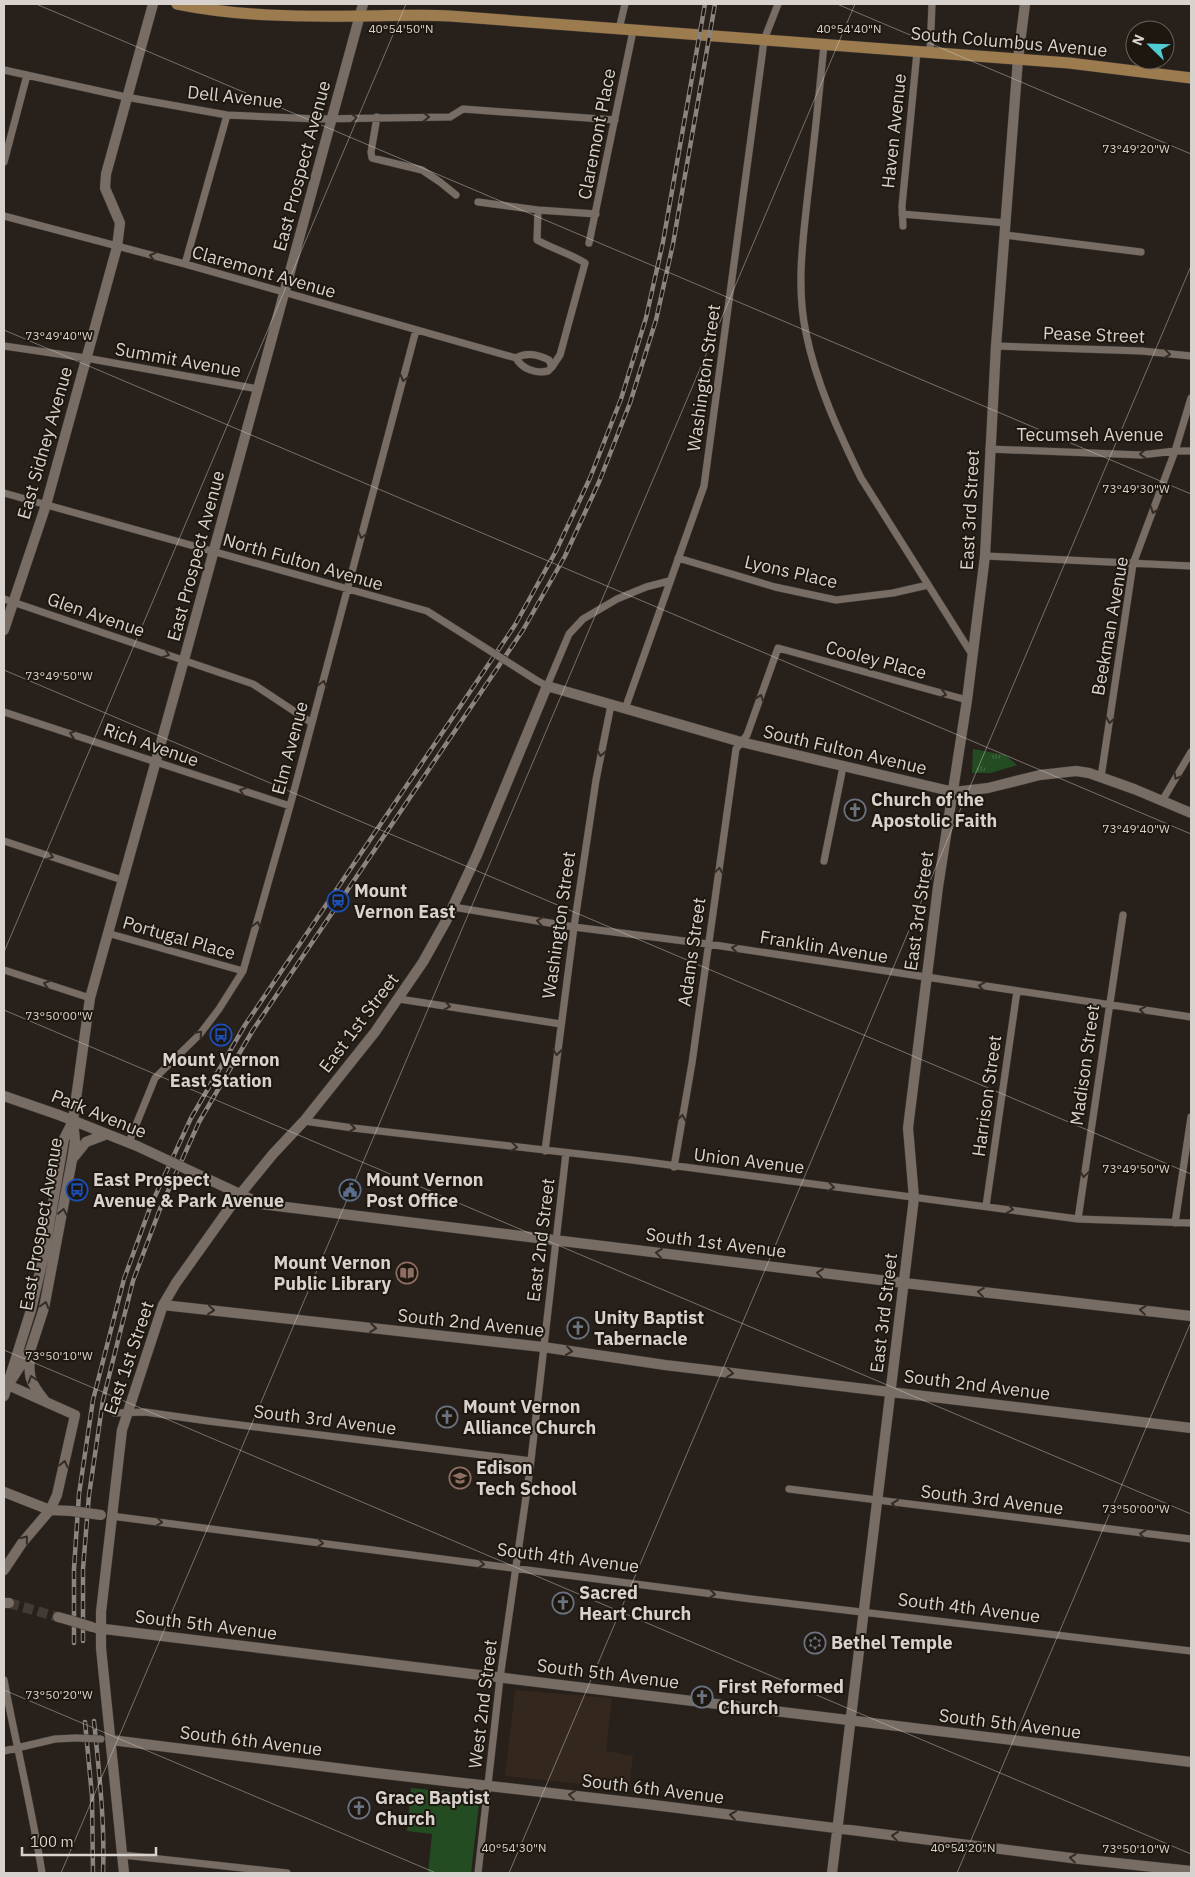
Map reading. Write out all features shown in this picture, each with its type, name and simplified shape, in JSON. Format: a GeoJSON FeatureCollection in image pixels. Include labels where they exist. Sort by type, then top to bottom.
{"type":"FeatureCollection","features":[{"type":"Feature","properties":{"kind":"main road","name":"South Columbus Avenue"},"geometry":{"type":"LineString","coordinates":[[177,4],[253,14],[360,16],[425,14],[1070,63],[1191,78]]}},
{"type":"Feature","properties":{"kind":"street","name":"East Sidney Avenue"},"geometry":{"type":"LineString","coordinates":[[4,630],[8,601],[46,505],[117,247],[120,222],[105,188],[106,174],[152,4]]}},
{"type":"Feature","properties":{"kind":"street","name":"East Prospect Avenue"},"geometry":{"type":"LineString","coordinates":[[6,1383],[30,1351],[44,1308],[75,1141],[73,1120],[90,998],[363,4]]}},
{"type":"Feature","properties":{"kind":"street"},"geometry":{"type":"LineString","coordinates":[[619,29],[625,4]]}},
{"type":"Feature","properties":{"kind":"street","name":"Washington Street"},"geometry":{"type":"LineString","coordinates":[[624,709],[704,486],[764,40],[778,4]]}},
{"type":"Feature","properties":{"kind":"street"},"geometry":{"type":"LineString","coordinates":[[930,52],[932,4]]}},
{"type":"Feature","properties":{"kind":"street","name":"East 3rd Street"},"geometry":{"type":"LineString","coordinates":[[832,1873],[914,1198],[908,1128],[938,887],[954,792],[985,556],[1004,235],[1018,59],[1025,4]]}},
{"type":"Feature","properties":{"kind":"street","name":"Claremont Place"},"geometry":{"type":"LineString","coordinates":[[589,243],[633,31]]}},
{"type":"Feature","properties":{"kind":"street"},"geometry":{"type":"LineString","coordinates":[[824,45],[803,245],[801,290],[805,331],[819,380],[846,448],[861,478],[973,657]]}},
{"type":"Feature","properties":{"kind":"street","name":"Haven Avenue"},"geometry":{"type":"LineString","coordinates":[[903,226],[902,214],[918,52]]}},
{"type":"Feature","properties":{"kind":"street","name":"Dell Avenue"},"geometry":{"type":"LineString","coordinates":[[4,70],[126,97],[227,115],[331,119],[450,117],[463,108],[615,120]]}},
{"type":"Feature","properties":{"kind":"street"},"geometry":{"type":"LineString","coordinates":[[4,162],[27,75]]}},
{"type":"Feature","properties":{"kind":"street"},"geometry":{"type":"LineString","coordinates":[[184,264],[227,115]]}},
{"type":"Feature","properties":{"kind":"street"},"geometry":{"type":"LineString","coordinates":[[377,117],[371,152],[372,158],[422,170],[456,195]]}},
{"type":"Feature","properties":{"kind":"street"},"geometry":{"type":"LineString","coordinates":[[478,202],[538,210],[596,214]]}},
{"type":"Feature","properties":{"kind":"street"},"geometry":{"type":"LineString","coordinates":[[538,210],[537,240],[550,247],[569,253],[585,262],[560,356],[552,367]]}},
{"type":"Feature","properties":{"kind":"street","name":"Haven Avenue"},"geometry":{"type":"LineString","coordinates":[[902,214],[1006,223]]}},
{"type":"Feature","properties":{"kind":"street","name":"Claremont Avenue"},"geometry":{"type":"LineString","coordinates":[[4,216],[184,264],[284,294],[516,358],[521,355],[537,356],[549,360],[552,367],[548,371],[536,372],[518,363],[516,358]]}},
{"type":"Feature","properties":{"kind":"street"},"geometry":{"type":"LineString","coordinates":[[1004,235],[1141,252]]}},
{"type":"Feature","properties":{"kind":"street","name":"Elm Avenue"},"geometry":{"type":"LineString","coordinates":[[133,1144],[155,1078],[200,1034],[219,1010],[243,972],[290,806],[416,330]]}},
{"type":"Feature","properties":{"kind":"street","name":"Summit Avenue"},"geometry":{"type":"LineString","coordinates":[[4,346],[86,358],[258,389]]}},
{"type":"Feature","properties":{"kind":"street","name":"Pease Street"},"geometry":{"type":"LineString","coordinates":[[996,346],[1142,351],[1191,356]]}},
{"type":"Feature","properties":{"kind":"street","name":"Beekman Avenue"},"geometry":{"type":"LineString","coordinates":[[1101,777],[1133,564],[1175,451],[1191,398]]}},
{"type":"Feature","properties":{"kind":"street","name":"Tecumseh Avenue"},"geometry":{"type":"LineString","coordinates":[[990,449],[1141,455],[1191,451]]}},
{"type":"Feature","properties":{"kind":"street","name":"North Fulton Avenue"},"geometry":{"type":"LineString","coordinates":[[4,493],[427,612],[498,656]]}},
{"type":"Feature","properties":{"kind":"street"},"geometry":{"type":"LineString","coordinates":[[985,556],[1191,566]]}},
{"type":"Feature","properties":{"kind":"street","name":"Lyons Place"},"geometry":{"type":"LineString","coordinates":[[678,558],[775,587],[836,600],[893,593],[928,585]]}},
{"type":"Feature","properties":{"kind":"street","name":"East 1st Street"},"geometry":{"type":"LineString","coordinates":[[124,1873],[106,1740],[101,1648],[97,1628],[101,1612],[106,1515],[122,1430],[163,1305],[176,1283],[240,1194],[273,1154],[304,1121],[375,1032],[423,962],[453,907],[477,855],[569,634],[583,619],[617,600],[646,587],[669,581]]}},
{"type":"Feature","properties":{"kind":"street","name":"Glen Avenue"},"geometry":{"type":"LineString","coordinates":[[8,601],[253,684],[312,723]]}},
{"type":"Feature","properties":{"kind":"street","name":"Cooley Place"},"geometry":{"type":"LineString","coordinates":[[778,648],[967,700]]}},
{"type":"Feature","properties":{"kind":"street","name":"Adams Street"},"geometry":{"type":"LineString","coordinates":[[674,1167],[692,1063],[736,749],[747,735],[778,648]]}},
{"type":"Feature","properties":{"kind":"street","name":"South Fulton Avenue"},"geometry":{"type":"LineString","coordinates":[[498,656],[547,686],[741,742],[843,767],[954,792],[988,788],[1040,775],[1076,771],[1101,777],[1191,813]]}},
{"type":"Feature","properties":{"kind":"street","name":"Washington Street"},"geometry":{"type":"LineString","coordinates":[[545,1151],[574,927],[596,780],[611,705]]}},
{"type":"Feature","properties":{"kind":"street","name":"Rich Avenue"},"geometry":{"type":"LineString","coordinates":[[4,712],[290,806]]}},
{"type":"Feature","properties":{"kind":"street"},"geometry":{"type":"LineString","coordinates":[[1162,800],[1191,752]]}},
{"type":"Feature","properties":{"kind":"street"},"geometry":{"type":"LineString","coordinates":[[824,861],[843,767]]}},
{"type":"Feature","properties":{"kind":"street"},"geometry":{"type":"LineString","coordinates":[[4,841],[122,880]]}},
{"type":"Feature","properties":{"kind":"street","name":"Franklin Avenue"},"geometry":{"type":"LineString","coordinates":[[453,907],[574,927],[708,944],[1191,1017]]}},
{"type":"Feature","properties":{"kind":"street","name":"Madison Street"},"geometry":{"type":"LineString","coordinates":[[1078,1218],[1123,915]]}},
{"type":"Feature","properties":{"kind":"street","name":"Portugal Place"},"geometry":{"type":"LineString","coordinates":[[107,933],[243,972]]}},
{"type":"Feature","properties":{"kind":"street"},"geometry":{"type":"LineString","coordinates":[[4,970],[90,998]]}},
{"type":"Feature","properties":{"kind":"street","name":"Harrison Street"},"geometry":{"type":"LineString","coordinates":[[986,1206],[1017,991]]}},
{"type":"Feature","properties":{"kind":"street"},"geometry":{"type":"LineString","coordinates":[[399,999],[560,1024]]}},
{"type":"Feature","properties":{"kind":"street","name":"Park Avenue"},"geometry":{"type":"LineString","coordinates":[[4,1096],[73,1120],[133,1144],[228,1188]]}},
{"type":"Feature","properties":{"kind":"street"},"geometry":{"type":"LineString","coordinates":[[1175,1223],[1191,1117]]}},
{"type":"Feature","properties":{"kind":"street","name":"East Prospect Avenue"},"geometry":{"type":"LineString","coordinates":[[4,1396],[6,1383],[31,1310],[44,1255],[64,1139],[73,1120]]}},
{"type":"Feature","properties":{"kind":"street","name":"Union Avenue"},"geometry":{"type":"LineString","coordinates":[[304,1121],[1078,1218],[1191,1223]]}},
{"type":"Feature","properties":{"kind":"street"},"geometry":{"type":"LineString","coordinates":[[72,1160],[77,1151],[86,1142],[107,1134]]}},
{"type":"Feature","properties":{"kind":"street","name":"East 2nd Street"},"geometry":{"type":"LineString","coordinates":[[517,1568],[566,1153]]}},
{"type":"Feature","properties":{"kind":"street","name":"South 1st Avenue"},"geometry":{"type":"LineString","coordinates":[[228,1188],[261,1204],[904,1283],[1191,1316]]}},
{"type":"Feature","properties":{"kind":"street"},"geometry":{"type":"LineString","coordinates":[[44,1255],[55,1256]]}},
{"type":"Feature","properties":{"kind":"street","name":"South 2nd Avenue"},"geometry":{"type":"LineString","coordinates":[[163,1305],[543,1347],[665,1365],[1191,1428]]}},
{"type":"Feature","properties":{"kind":"street"},"geometry":{"type":"LineString","coordinates":[[30,1351],[30,1377],[33,1386],[46,1402]]}},
{"type":"Feature","properties":{"kind":"street"},"geometry":{"type":"LineString","coordinates":[[4,1570],[22,1543],[50,1510],[57,1495],[80,1416],[6,1383]]}},
{"type":"Feature","properties":{"kind":"street","name":"South 3rd Avenue"},"geometry":{"type":"LineString","coordinates":[[115,1413],[145,1412],[531,1461]]}},
{"type":"Feature","properties":{"kind":"street","name":"South 3rd Avenue"},"geometry":{"type":"LineString","coordinates":[[789,1489],[877,1502],[1191,1539]]}},
{"type":"Feature","properties":{"kind":"street","name":"South 4th Avenue"},"geometry":{"type":"LineString","coordinates":[[4,1492],[50,1510],[106,1515],[864,1612],[1191,1651]]}},
{"type":"Feature","properties":{"kind":"street","name":"West 2nd Street"},"geometry":{"type":"LineString","coordinates":[[478,1873],[500,1678],[517,1568]]}},
{"type":"Feature","properties":{"kind":"street","name":"South 5th Avenue"},"geometry":{"type":"LineString","coordinates":[[58,1617],[97,1628],[851,1720],[1121,1755],[1191,1762]]}},
{"type":"Feature","properties":{"kind":"street"},"geometry":{"type":"LineString","coordinates":[[4,1680],[17,1749],[35,1826],[42,1873]]}},
{"type":"Feature","properties":{"kind":"street"},"geometry":{"type":"LineString","coordinates":[[4,1751],[55,1739],[106,1740]]}},
{"type":"Feature","properties":{"kind":"street","name":"South 6th Avenue"},"geometry":{"type":"LineString","coordinates":[[106,1740],[488,1785],[1079,1859],[1191,1871]]}},
{"type":"Feature","properties":{"kind":"street"},"geometry":{"type":"LineString","coordinates":[[123,1855],[287,1873]]}},
{"type":"Feature","properties":{"kind":"shaded area"},"geometry":{"type":"Polygon","coordinates":[[[515,1690],[612,1698],[606,1751],[633,1756],[629,1789],[505,1776],[515,1690]]]}},
{"type":"Feature","properties":{"kind":"green space"},"geometry":{"type":"Polygon","coordinates":[[[973,749],[1005,755],[1017,765],[991,773],[972,773],[973,749]]]}},
{"type":"Feature","properties":{"kind":"green space"},"geometry":{"type":"Polygon","coordinates":[[[411,1788],[480,1795],[471,1873],[428,1873],[432,1834],[407,1831],[411,1788]]]}},
{"type":"Feature","properties":{"kind":"tunnel"},"geometry":{"type":"LineString","coordinates":[[9,1603],[58,1617]]}},
{"type":"Feature","properties":{"kind":"railway"},"geometry":{"type":"LineString","coordinates":[[74,1643],[74,1569],[79,1494],[93,1400],[124,1279],[151,1205],[191,1118],[245,1025],[515,625],[556,551],[590,478],[621,399],[646,318],[663,242],[705,4]]}},
{"type":"Feature","properties":{"kind":"railway"},"geometry":{"type":"LineString","coordinates":[[83,1641],[83,1569],[89,1495],[103,1400],[133,1281],[160,1209],[199,1122],[253,1030],[523,630],[565,556],[599,482],[630,403],[656,320],[673,244],[715,4]]}},
{"type":"Feature","properties":{"kind":"railway"},"geometry":{"type":"LineString","coordinates":[[94,1721],[100,1778],[103,1873]]}},
{"type":"Feature","properties":{"kind":"railway"},"geometry":{"type":"LineString","coordinates":[[85,1722],[92,1796],[93,1873]]}},
{"type":"Feature","properties":{"kind":"place","name":"Church of the Apostolic Faith"},"geometry":{"type":"Point","coordinates":[855,810]}},
{"type":"Feature","properties":{"kind":"place","name":"Mount Vernon East"},"geometry":{"type":"Point","coordinates":[338,901]}},
{"type":"Feature","properties":{"kind":"place","name":"Mount Vernon East Station"},"geometry":{"type":"Point","coordinates":[221,1035]}},
{"type":"Feature","properties":{"kind":"place","name":"East Prospect Avenue & Park Avenue"},"geometry":{"type":"Point","coordinates":[77,1190]}},
{"type":"Feature","properties":{"kind":"place","name":"Mount Vernon Post Office"},"geometry":{"type":"Point","coordinates":[350,1190]}},
{"type":"Feature","properties":{"kind":"place","name":"Mount Vernon Public Library"},"geometry":{"type":"Point","coordinates":[407,1273]}},
{"type":"Feature","properties":{"kind":"place","name":"Unity Baptist Tabernacle"},"geometry":{"type":"Point","coordinates":[578,1328]}},
{"type":"Feature","properties":{"kind":"place","name":"Mount Vernon Alliance Church"},"geometry":{"type":"Point","coordinates":[447,1417]}},
{"type":"Feature","properties":{"kind":"place","name":"Edison Tech School"},"geometry":{"type":"Point","coordinates":[460,1478]}},
{"type":"Feature","properties":{"kind":"place","name":"Sacred Heart Church"},"geometry":{"type":"Point","coordinates":[563,1603]}},
{"type":"Feature","properties":{"kind":"place","name":"Bethel Temple"},"geometry":{"type":"Point","coordinates":[815,1643]}},
{"type":"Feature","properties":{"kind":"place","name":"First Reformed Church"},"geometry":{"type":"Point","coordinates":[702,1697]}},
{"type":"Feature","properties":{"kind":"place","name":"Grace Baptist Church"},"geometry":{"type":"Point","coordinates":[359,1808]}}]}
